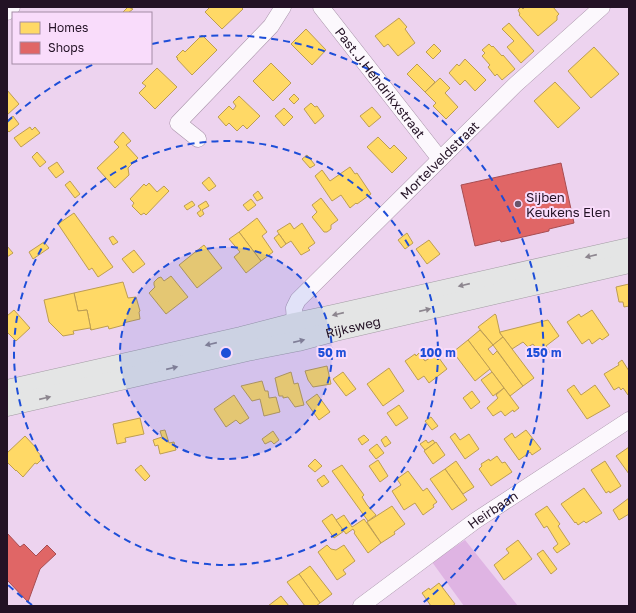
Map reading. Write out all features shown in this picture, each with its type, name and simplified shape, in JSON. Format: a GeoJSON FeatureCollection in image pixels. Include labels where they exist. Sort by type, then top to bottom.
{"type":"FeatureCollection","features":[{"type":"Feature","properties":{"kind":"main road","name":"Rijksweg"},"geometry":{"type":"LineString","coordinates":[[7,390],[241,337],[295,323],[333,316],[629,248]]}},
{"type":"Feature","properties":{"kind":"main road","name":"Rijksweg"},"geometry":{"type":"LineString","coordinates":[[7,406],[247,351],[298,341],[335,331],[629,263]]}},
{"type":"Feature","properties":{"kind":"street"},"geometry":{"type":"LineString","coordinates":[[7,12],[12,7]]}},
{"type":"Feature","properties":{"kind":"street"},"geometry":{"type":"LineString","coordinates":[[198,139],[178,123],[271,26],[283,7]]}},
{"type":"Feature","properties":{"kind":"street","name":"Past.J.Hendrikxstraat"},"geometry":{"type":"LineString","coordinates":[[321,7],[440,159]]}},
{"type":"Feature","properties":{"kind":"street","name":"Mortelveldstraat"},"geometry":{"type":"LineString","coordinates":[[295,323],[294,308],[298,300],[515,85],[602,7]]}},
{"type":"Feature","properties":{"kind":"street","name":"Heirbaan"},"geometry":{"type":"LineString","coordinates":[[361,606],[475,521],[629,420]]}},
{"type":"Feature","properties":{"kind":"shaded area"},"geometry":{"type":"Polygon","coordinates":[[[465,540],[518,606],[464,606],[432,562],[465,540]]]}},
{"type":"Feature","properties":{"kind":"building: Homes"},"geometry":{"type":"Polygon","coordinates":[[[128,7],[133,9],[129,12],[123,12],[128,7]]]}},
{"type":"Feature","properties":{"kind":"building: Homes"},"geometry":{"type":"Polygon","coordinates":[[[210,7],[241,7],[243,9],[222,29],[205,12],[210,7]]]}},
{"type":"Feature","properties":{"kind":"building: Homes"},"geometry":{"type":"Polygon","coordinates":[[[521,7],[523,9],[525,7],[553,7],[559,14],[557,16],[557,20],[538,36],[519,15],[518,10],[521,7]]]}},
{"type":"Feature","properties":{"kind":"building: Homes"},"geometry":{"type":"Polygon","coordinates":[[[399,18],[407,27],[405,29],[415,43],[398,56],[388,44],[384,47],[375,36],[399,18]]]}},
{"type":"Feature","properties":{"kind":"building: Homes"},"geometry":{"type":"Polygon","coordinates":[[[509,23],[534,51],[521,63],[507,47],[514,41],[502,29],[509,23]]]}},
{"type":"Feature","properties":{"kind":"building: Homes"},"geometry":{"type":"Polygon","coordinates":[[[306,29],[326,50],[312,65],[291,44],[306,29]]]}},
{"type":"Feature","properties":{"kind":"building: Homes"},"geometry":{"type":"Polygon","coordinates":[[[202,35],[217,50],[192,75],[176,57],[183,50],[185,52],[202,35]]]}},
{"type":"Feature","properties":{"kind":"building: Homes"},"geometry":{"type":"Polygon","coordinates":[[[434,44],[441,51],[433,59],[426,52],[434,44]]]}},
{"type":"Feature","properties":{"kind":"building: Homes"},"geometry":{"type":"Polygon","coordinates":[[[489,44],[492,47],[493,46],[502,56],[503,55],[515,69],[502,80],[497,74],[495,76],[488,67],[490,65],[482,56],[485,53],[482,50],[489,44]]]}},
{"type":"Feature","properties":{"kind":"building: Homes"},"geometry":{"type":"Polygon","coordinates":[[[594,47],[619,74],[591,98],[568,71],[594,47]]]}},
{"type":"Feature","properties":{"kind":"building: Homes"},"geometry":{"type":"Polygon","coordinates":[[[465,59],[486,80],[475,91],[465,80],[460,85],[449,73],[457,64],[459,66],[465,59]]]}},
{"type":"Feature","properties":{"kind":"building: Homes"},"geometry":{"type":"Polygon","coordinates":[[[271,63],[291,83],[273,101],[253,81],[271,63]]]}},
{"type":"Feature","properties":{"kind":"building: Homes"},"geometry":{"type":"Polygon","coordinates":[[[417,64],[435,82],[425,92],[407,74],[417,64]]]}},
{"type":"Feature","properties":{"kind":"building: Homes"},"geometry":{"type":"Polygon","coordinates":[[[157,68],[177,87],[155,109],[139,93],[146,86],[142,83],[157,68]]]}},
{"type":"Feature","properties":{"kind":"building: Homes"},"geometry":{"type":"Polygon","coordinates":[[[440,78],[450,88],[445,93],[458,107],[446,119],[433,106],[436,103],[425,92],[440,78]]]}},
{"type":"Feature","properties":{"kind":"building: Homes"},"geometry":{"type":"Polygon","coordinates":[[[555,82],[580,108],[558,128],[534,101],[555,82]]]}},
{"type":"Feature","properties":{"kind":"building: Homes"},"geometry":{"type":"Polygon","coordinates":[[[7,90],[19,104],[7,115],[7,90]]]}},
{"type":"Feature","properties":{"kind":"building: Homes"},"geometry":{"type":"Polygon","coordinates":[[[294,94],[299,99],[294,104],[289,99],[294,94]]]}},
{"type":"Feature","properties":{"kind":"building: Homes"},"geometry":{"type":"Polygon","coordinates":[[[239,96],[260,116],[247,129],[243,125],[237,131],[229,123],[226,126],[218,117],[229,106],[233,110],[236,106],[233,102],[239,96]]]}},
{"type":"Feature","properties":{"kind":"building: Homes"},"geometry":{"type":"Polygon","coordinates":[[[311,103],[315,107],[317,106],[324,116],[315,124],[304,109],[311,103]]]}},
{"type":"Feature","properties":{"kind":"building: Homes"},"geometry":{"type":"Polygon","coordinates":[[[372,107],[381,117],[369,127],[360,116],[372,107]]]}},
{"type":"Feature","properties":{"kind":"building: Homes"},"geometry":{"type":"Polygon","coordinates":[[[284,108],[293,117],[284,126],[275,116],[284,108]]]}},
{"type":"Feature","properties":{"kind":"building: Homes"},"geometry":{"type":"Polygon","coordinates":[[[13,116],[19,124],[9,132],[7,130],[7,121],[13,116]]]}},
{"type":"Feature","properties":{"kind":"building: Homes"},"geometry":{"type":"Polygon","coordinates":[[[30,127],[32,130],[35,127],[40,133],[21,147],[14,138],[30,127]]]}},
{"type":"Feature","properties":{"kind":"building: Homes"},"geometry":{"type":"Polygon","coordinates":[[[123,132],[131,141],[126,145],[138,158],[128,168],[129,175],[115,188],[97,168],[119,147],[114,142],[123,132]]]}},
{"type":"Feature","properties":{"kind":"building: Homes"},"geometry":{"type":"Polygon","coordinates":[[[378,137],[390,149],[394,145],[407,158],[392,173],[367,147],[378,137]]]}},
{"type":"Feature","properties":{"kind":"building: Homes"},"geometry":{"type":"Polygon","coordinates":[[[37,152],[46,162],[40,167],[32,157],[37,152]]]}},
{"type":"Feature","properties":{"kind":"building: Homes"},"geometry":{"type":"Polygon","coordinates":[[[307,155],[315,165],[310,168],[302,159],[307,155]]]}},
{"type":"Feature","properties":{"kind":"building: Homes"},"geometry":{"type":"Polygon","coordinates":[[[57,162],[64,172],[56,178],[48,168],[57,162]]]}},
{"type":"Feature","properties":{"kind":"building: Homes"},"geometry":{"type":"Polygon","coordinates":[[[350,167],[355,174],[357,173],[371,194],[350,208],[341,195],[332,201],[315,176],[322,170],[330,181],[350,167]]]}},
{"type":"Feature","properties":{"kind":"building: Homes"},"geometry":{"type":"Polygon","coordinates":[[[209,177],[216,186],[209,191],[202,183],[209,177]]]}},
{"type":"Feature","properties":{"kind":"building: Homes"},"geometry":{"type":"Polygon","coordinates":[[[70,181],[80,194],[75,198],[65,185],[70,181]]]}},
{"type":"Feature","properties":{"kind":"building: Homes"},"geometry":{"type":"Polygon","coordinates":[[[149,183],[157,192],[164,186],[169,191],[146,215],[144,213],[141,215],[132,206],[134,203],[130,199],[144,184],[146,186],[149,183]]]}},
{"type":"Feature","properties":{"kind":"building: Homes"},"geometry":{"type":"Polygon","coordinates":[[[258,191],[263,198],[257,201],[253,195],[258,191]]]}},
{"type":"Feature","properties":{"kind":"building: Homes"},"geometry":{"type":"Polygon","coordinates":[[[321,198],[338,220],[331,225],[331,229],[327,232],[324,232],[312,217],[317,212],[312,205],[321,198]]]}},
{"type":"Feature","properties":{"kind":"building: Homes"},"geometry":{"type":"Polygon","coordinates":[[[251,199],[256,205],[248,211],[243,205],[251,199]]]}},
{"type":"Feature","properties":{"kind":"building: Homes"},"geometry":{"type":"Polygon","coordinates":[[[192,201],[195,205],[187,210],[184,206],[192,201]]]}},
{"type":"Feature","properties":{"kind":"building: Homes"},"geometry":{"type":"Polygon","coordinates":[[[206,201],[209,206],[202,210],[204,214],[200,217],[197,213],[201,210],[198,206],[206,201]]]}},
{"type":"Feature","properties":{"kind":"building: Homes"},"geometry":{"type":"Polygon","coordinates":[[[74,213],[113,267],[98,277],[92,268],[89,270],[58,224],[74,213]]]}},
{"type":"Feature","properties":{"kind":"building: Homes"},"geometry":{"type":"Polygon","coordinates":[[[257,218],[267,232],[262,236],[273,252],[261,261],[239,232],[257,218]]]}},
{"type":"Feature","properties":{"kind":"building: Homes"},"geometry":{"type":"Polygon","coordinates":[[[290,223],[294,229],[302,223],[315,243],[308,248],[310,250],[301,255],[291,241],[286,244],[277,231],[290,223]]]}},
{"type":"Feature","properties":{"kind":"building: Homes"},"geometry":{"type":"Polygon","coordinates":[[[239,232],[261,261],[246,273],[234,257],[240,252],[229,239],[239,232]]]}},
{"type":"Feature","properties":{"kind":"building: Homes"},"geometry":{"type":"Polygon","coordinates":[[[407,233],[413,243],[405,249],[398,240],[407,233]]]}},
{"type":"Feature","properties":{"kind":"building: Homes"},"geometry":{"type":"Polygon","coordinates":[[[279,234],[286,244],[281,248],[274,238],[279,234]]]}},
{"type":"Feature","properties":{"kind":"building: Homes"},"geometry":{"type":"Polygon","coordinates":[[[113,236],[118,242],[113,245],[109,238],[113,236]]]}},
{"type":"Feature","properties":{"kind":"building: Homes"},"geometry":{"type":"Polygon","coordinates":[[[429,240],[440,254],[427,264],[416,249],[429,240]]]}},
{"type":"Feature","properties":{"kind":"building: Homes"},"geometry":{"type":"Polygon","coordinates":[[[44,242],[49,248],[33,259],[29,252],[44,242]]]}},
{"type":"Feature","properties":{"kind":"building: Homes"},"geometry":{"type":"Polygon","coordinates":[[[204,245],[222,268],[197,288],[179,265],[204,245]]]}},
{"type":"Feature","properties":{"kind":"building: Homes"},"geometry":{"type":"Polygon","coordinates":[[[7,246],[13,253],[7,257],[7,246]]]}},
{"type":"Feature","properties":{"kind":"building: Homes"},"geometry":{"type":"Polygon","coordinates":[[[134,250],[145,264],[133,273],[122,259],[134,250]]]}},
{"type":"Feature","properties":{"kind":"building: Homes"},"geometry":{"type":"Polygon","coordinates":[[[171,276],[188,297],[166,314],[149,293],[155,287],[154,282],[158,278],[161,277],[164,281],[171,276]]]}},
{"type":"Feature","properties":{"kind":"building: Homes"},"geometry":{"type":"Polygon","coordinates":[[[123,282],[128,298],[136,297],[140,311],[140,319],[123,323],[124,325],[109,329],[108,326],[91,330],[87,310],[78,311],[74,293],[123,282]]]}},
{"type":"Feature","properties":{"kind":"building: Homes"},"geometry":{"type":"Polygon","coordinates":[[[629,284],[629,306],[624,307],[623,302],[619,302],[616,287],[629,284]]]}},
{"type":"Feature","properties":{"kind":"building: Homes"},"geometry":{"type":"Polygon","coordinates":[[[74,293],[78,311],[87,310],[91,330],[90,328],[73,331],[74,334],[63,336],[49,322],[44,300],[74,293]]]}},
{"type":"Feature","properties":{"kind":"building: Homes"},"geometry":{"type":"Polygon","coordinates":[[[14,310],[30,328],[16,341],[7,332],[7,316],[14,310]]]}},
{"type":"Feature","properties":{"kind":"building: Homes"},"geometry":{"type":"Polygon","coordinates":[[[592,310],[609,335],[602,340],[600,338],[592,344],[589,339],[582,344],[567,322],[579,314],[581,317],[592,310]]]}},
{"type":"Feature","properties":{"kind":"building: Homes"},"geometry":{"type":"Polygon","coordinates":[[[495,314],[500,333],[503,337],[493,345],[478,327],[495,314]]]}},
{"type":"Feature","properties":{"kind":"building: Homes"},"geometry":{"type":"Polygon","coordinates":[[[548,320],[559,336],[546,346],[550,352],[543,357],[533,344],[528,347],[523,342],[512,349],[500,333],[500,332],[548,320]]]}},
{"type":"Feature","properties":{"kind":"building: Homes"},"geometry":{"type":"Polygon","coordinates":[[[480,330],[493,345],[488,349],[493,355],[497,351],[523,386],[510,396],[468,340],[480,330]]]}},
{"type":"Feature","properties":{"kind":"building: Homes"},"geometry":{"type":"Polygon","coordinates":[[[503,337],[534,378],[523,386],[493,345],[503,337]]]}},
{"type":"Feature","properties":{"kind":"building: Homes"},"geometry":{"type":"Polygon","coordinates":[[[468,340],[490,369],[475,381],[453,352],[468,340]]]}},
{"type":"Feature","properties":{"kind":"building: Homes"},"geometry":{"type":"Polygon","coordinates":[[[419,353],[425,361],[436,354],[447,369],[429,383],[424,376],[418,380],[405,361],[419,353]]]}},
{"type":"Feature","properties":{"kind":"building: Homes"},"geometry":{"type":"Polygon","coordinates":[[[622,360],[629,371],[629,395],[623,388],[621,390],[619,387],[614,390],[604,374],[619,365],[618,363],[622,360]]]}},
{"type":"Feature","properties":{"kind":"building: Homes"},"geometry":{"type":"Polygon","coordinates":[[[327,366],[331,384],[313,387],[308,380],[305,371],[327,366]]]}},
{"type":"Feature","properties":{"kind":"building: Homes"},"geometry":{"type":"Polygon","coordinates":[[[389,368],[404,391],[383,406],[367,384],[389,368]]]}},
{"type":"Feature","properties":{"kind":"building: Homes"},"geometry":{"type":"Polygon","coordinates":[[[291,372],[294,384],[298,383],[304,405],[295,407],[288,397],[283,398],[283,396],[279,396],[275,378],[291,372]]]}},
{"type":"Feature","properties":{"kind":"building: Homes"},"geometry":{"type":"Polygon","coordinates":[[[343,372],[356,389],[346,396],[333,379],[343,372]]]}},
{"type":"Feature","properties":{"kind":"building: Homes"},"geometry":{"type":"Polygon","coordinates":[[[492,372],[504,388],[493,396],[481,380],[492,372]]]}},
{"type":"Feature","properties":{"kind":"building: Homes"},"geometry":{"type":"Polygon","coordinates":[[[262,381],[265,391],[268,391],[269,398],[276,397],[280,412],[264,416],[260,399],[252,401],[241,386],[262,381]]]}},
{"type":"Feature","properties":{"kind":"building: Homes"},"geometry":{"type":"Polygon","coordinates":[[[574,385],[581,395],[595,385],[610,406],[587,419],[567,390],[574,385]]]}},
{"type":"Feature","properties":{"kind":"building: Homes"},"geometry":{"type":"Polygon","coordinates":[[[504,388],[519,408],[514,412],[513,410],[505,416],[501,411],[493,416],[487,408],[498,398],[496,395],[504,388]]]}},
{"type":"Feature","properties":{"kind":"building: Homes"},"geometry":{"type":"Polygon","coordinates":[[[472,391],[480,402],[471,409],[463,398],[472,391]]]}},
{"type":"Feature","properties":{"kind":"building: Homes"},"geometry":{"type":"Polygon","coordinates":[[[317,394],[330,412],[319,420],[306,402],[317,394]]]}},
{"type":"Feature","properties":{"kind":"building: Homes"},"geometry":{"type":"Polygon","coordinates":[[[234,395],[249,418],[240,424],[236,420],[226,427],[214,409],[234,395]]]}},
{"type":"Feature","properties":{"kind":"building: Homes"},"geometry":{"type":"Polygon","coordinates":[[[399,405],[408,418],[396,426],[387,413],[399,405]]]}},
{"type":"Feature","properties":{"kind":"building: Homes"},"geometry":{"type":"Polygon","coordinates":[[[431,417],[438,426],[432,430],[425,421],[431,417]]]}},
{"type":"Feature","properties":{"kind":"building: Homes"},"geometry":{"type":"Polygon","coordinates":[[[140,418],[144,434],[125,438],[126,442],[117,444],[113,424],[140,418]]]}},
{"type":"Feature","properties":{"kind":"building: Homes"},"geometry":{"type":"Polygon","coordinates":[[[165,430],[169,443],[174,442],[176,450],[160,454],[158,445],[155,446],[153,440],[162,437],[160,431],[165,430]]]}},
{"type":"Feature","properties":{"kind":"building: Homes"},"geometry":{"type":"Polygon","coordinates":[[[526,430],[541,449],[532,455],[530,452],[519,460],[504,439],[512,433],[515,438],[526,430]]]}},
{"type":"Feature","properties":{"kind":"building: Homes"},"geometry":{"type":"Polygon","coordinates":[[[273,431],[279,440],[274,444],[271,441],[265,444],[262,439],[273,431]]]}},
{"type":"Feature","properties":{"kind":"building: Homes"},"geometry":{"type":"Polygon","coordinates":[[[455,433],[460,440],[469,434],[479,449],[465,459],[450,437],[455,433]]]}},
{"type":"Feature","properties":{"kind":"building: Homes"},"geometry":{"type":"Polygon","coordinates":[[[364,435],[369,440],[362,445],[358,439],[364,435]]]}},
{"type":"Feature","properties":{"kind":"building: Homes"},"geometry":{"type":"Polygon","coordinates":[[[25,436],[43,458],[37,464],[35,463],[23,477],[7,462],[7,453],[25,436]]]}},
{"type":"Feature","properties":{"kind":"building: Homes"},"geometry":{"type":"Polygon","coordinates":[[[386,436],[391,443],[385,447],[381,440],[386,436]]]}},
{"type":"Feature","properties":{"kind":"building: Homes"},"geometry":{"type":"Polygon","coordinates":[[[426,440],[428,443],[433,440],[435,443],[425,450],[420,444],[426,440]]]}},
{"type":"Feature","properties":{"kind":"building: Homes"},"geometry":{"type":"Polygon","coordinates":[[[436,442],[445,455],[433,464],[424,451],[436,442]]]}},
{"type":"Feature","properties":{"kind":"building: Homes"},"geometry":{"type":"Polygon","coordinates":[[[377,444],[384,453],[376,459],[369,450],[377,444]]]}},
{"type":"Feature","properties":{"kind":"building: Homes"},"geometry":{"type":"Polygon","coordinates":[[[629,447],[629,474],[616,456],[629,447]]]}},
{"type":"Feature","properties":{"kind":"building: Homes"},"geometry":{"type":"Polygon","coordinates":[[[497,456],[502,463],[505,462],[512,472],[491,486],[479,469],[482,466],[481,464],[489,459],[490,461],[497,456]]]}},
{"type":"Feature","properties":{"kind":"building: Homes"},"geometry":{"type":"Polygon","coordinates":[[[315,459],[322,466],[315,472],[308,466],[315,459]]]}},
{"type":"Feature","properties":{"kind":"building: Homes"},"geometry":{"type":"Polygon","coordinates":[[[378,460],[388,476],[380,482],[369,466],[378,460]]]}},
{"type":"Feature","properties":{"kind":"building: Homes"},"geometry":{"type":"Polygon","coordinates":[[[456,461],[474,487],[463,494],[445,469],[456,461]]]}},
{"type":"Feature","properties":{"kind":"building: Homes"},"geometry":{"type":"Polygon","coordinates":[[[605,461],[621,486],[610,493],[609,491],[606,493],[591,470],[605,461]]]}},
{"type":"Feature","properties":{"kind":"building: Homes"},"geometry":{"type":"Polygon","coordinates":[[[141,465],[150,476],[145,481],[135,470],[141,465]]]}},
{"type":"Feature","properties":{"kind":"building: Homes"},"geometry":{"type":"Polygon","coordinates":[[[342,465],[364,495],[362,497],[367,505],[376,515],[368,521],[332,471],[342,465]]]}},
{"type":"Feature","properties":{"kind":"building: Homes"},"geometry":{"type":"Polygon","coordinates":[[[445,469],[467,500],[452,510],[430,479],[445,469]]]}},
{"type":"Feature","properties":{"kind":"building: Homes"},"geometry":{"type":"Polygon","coordinates":[[[408,471],[423,491],[427,488],[437,502],[433,505],[434,507],[423,515],[415,503],[404,510],[392,491],[401,485],[397,479],[408,471]]]}},
{"type":"Feature","properties":{"kind":"building: Homes"},"geometry":{"type":"Polygon","coordinates":[[[324,475],[329,482],[322,487],[317,480],[324,475]]]}},
{"type":"Feature","properties":{"kind":"building: Homes"},"geometry":{"type":"Polygon","coordinates":[[[584,488],[602,513],[586,523],[584,521],[578,525],[561,504],[584,488]]]}},
{"type":"Feature","properties":{"kind":"building: Homes"},"geometry":{"type":"Polygon","coordinates":[[[629,498],[629,514],[619,520],[613,510],[629,498]]]}},
{"type":"Feature","properties":{"kind":"building: Homes"},"geometry":{"type":"Polygon","coordinates":[[[392,506],[405,524],[394,532],[395,534],[381,543],[367,522],[392,506]]]}},
{"type":"Feature","properties":{"kind":"building: Homes"},"geometry":{"type":"Polygon","coordinates":[[[547,506],[560,524],[558,526],[570,544],[557,553],[553,548],[558,544],[547,526],[544,528],[535,514],[547,506]]]}},
{"type":"Feature","properties":{"kind":"building: Homes"},"geometry":{"type":"Polygon","coordinates":[[[332,514],[344,531],[334,538],[322,521],[332,514]]]}},
{"type":"Feature","properties":{"kind":"building: Homes"},"geometry":{"type":"Polygon","coordinates":[[[344,515],[352,527],[364,519],[381,543],[368,553],[354,533],[355,532],[353,529],[346,534],[336,520],[344,515]]]}},
{"type":"Feature","properties":{"kind":"building: Homes"},"geometry":{"type":"Polygon","coordinates":[[[518,540],[532,559],[504,580],[494,565],[509,553],[506,549],[518,540]]]}},
{"type":"Feature","properties":{"kind":"building: Homes"},"geometry":{"type":"Polygon","coordinates":[[[327,545],[331,549],[336,550],[344,545],[355,561],[343,570],[346,574],[337,580],[318,552],[327,545]]]}},
{"type":"Feature","properties":{"kind":"building: Homes"},"geometry":{"type":"Polygon","coordinates":[[[543,550],[557,569],[551,574],[537,554],[543,550]]]}},
{"type":"Feature","properties":{"kind":"building: Homes"},"geometry":{"type":"Polygon","coordinates":[[[310,566],[332,594],[320,603],[299,574],[310,566]]]}},
{"type":"Feature","properties":{"kind":"building: Homes"},"geometry":{"type":"Polygon","coordinates":[[[299,574],[320,603],[316,606],[305,606],[287,582],[299,574]]]}},
{"type":"Feature","properties":{"kind":"building: Homes"},"geometry":{"type":"Polygon","coordinates":[[[439,583],[455,604],[452,606],[431,606],[422,593],[429,588],[430,590],[439,583]]]}},
{"type":"Feature","properties":{"kind":"building: Homes"},"geometry":{"type":"Polygon","coordinates":[[[281,596],[289,606],[268,606],[281,596]]]}},
{"type":"Feature","properties":{"kind":"building: Shops","name":"Sijben Keukens Elen"},"geometry":{"type":"Polygon","coordinates":[[[561,163],[574,223],[549,229],[549,231],[501,242],[500,240],[475,246],[461,185],[561,163]]]}},
{"type":"Feature","properties":{"kind":"building: Shops"},"geometry":{"type":"Polygon","coordinates":[[[7,533],[20,547],[24,544],[36,556],[47,545],[56,554],[40,569],[28,602],[7,580],[7,533]]]}},
{"type":"Feature","properties":{"kind":"place","name":"Sijben Keukens Elen"},"geometry":{"type":"Point","coordinates":[518,204]}}]}
